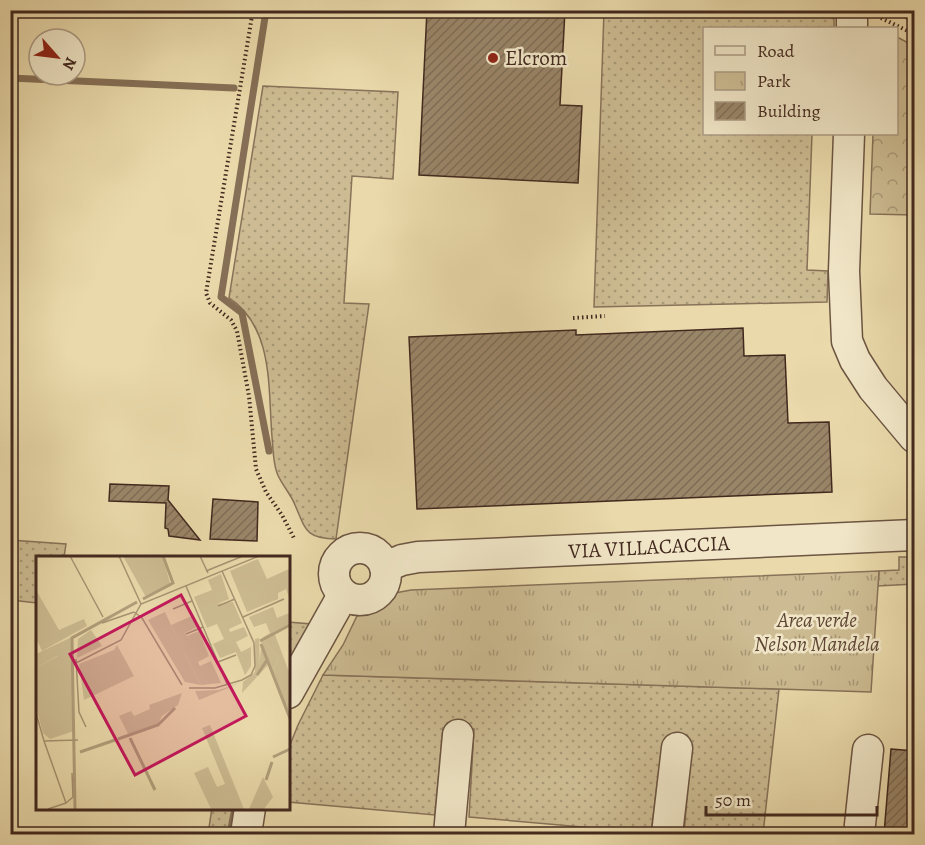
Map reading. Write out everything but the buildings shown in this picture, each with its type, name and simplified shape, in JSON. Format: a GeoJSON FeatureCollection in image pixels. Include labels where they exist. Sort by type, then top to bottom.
{"type":"FeatureCollection","features":[{"type":"Feature","properties":{"kind":"street"},"geometry":{"type":"LineString","coordinates":[[849,135],[844,272],[847,342],[855,360],[873,388],[915,436]]}},
{"type":"Feature","properties":{"kind":"street","name":"VIA VILLACACCIA"},"geometry":{"type":"LineString","coordinates":[[385,567],[418,557],[915,536]]}},
{"type":"Feature","properties":{"kind":"street"},"geometry":{"type":"LineString","coordinates":[[358,548],[375,552],[385,567],[385,584],[374,597],[358,601],[343,595],[337,589],[333,575],[334,567],[343,554],[358,548]]}},
{"type":"Feature","properties":{"kind":"street"},"geometry":{"type":"LineString","coordinates":[[290,689],[343,595]]}},
{"type":"Feature","properties":{"kind":"street"},"geometry":{"type":"LineString","coordinates":[[449,834],[458,735]]}},
{"type":"Feature","properties":{"kind":"street"},"geometry":{"type":"LineString","coordinates":[[667,834],[677,748]]}},
{"type":"Feature","properties":{"kind":"street"},"geometry":{"type":"LineString","coordinates":[[859,834],[868,750]]}},
{"type":"Feature","properties":{"kind":"path"},"geometry":{"type":"LineString","coordinates":[[253,10],[206,293],[210,303],[235,326],[249,396],[256,469],[266,492],[282,515],[295,540]]}},
{"type":"Feature","properties":{"kind":"path"},"geometry":{"type":"LineString","coordinates":[[862,16],[894,27]]}},
{"type":"Feature","properties":{"kind":"path"},"geometry":{"type":"LineString","coordinates":[[898,28],[915,34]]}},
{"type":"Feature","properties":{"kind":"path"},"geometry":{"type":"LineString","coordinates":[[573,318],[605,316]]}},
{"type":"Feature","properties":{"kind":"green space"},"geometry":{"type":"Polygon","coordinates":[[[817,10],[834,19],[834,27],[703,27],[703,135],[812,135],[807,270],[828,271],[827,302],[594,307],[604,11],[817,10]]]}},
{"type":"Feature","properties":{"kind":"green space"},"geometry":{"type":"Polygon","coordinates":[[[898,38],[914,46],[914,215],[870,214],[873,135],[898,135],[898,38]]]}},
{"type":"Feature","properties":{"kind":"green space"},"geometry":{"type":"Polygon","coordinates":[[[263,86],[398,92],[393,179],[352,176],[344,303],[369,304],[336,539],[318,537],[308,531],[279,477],[274,460],[269,380],[261,342],[244,310],[229,298],[263,86]]]}},
{"type":"Feature","properties":{"kind":"green space"},"geometry":{"type":"Polygon","coordinates":[[[10,540],[66,544],[64,556],[36,556],[36,603],[11,600],[10,540]]]}},
{"type":"Feature","properties":{"kind":"green space"},"geometry":{"type":"Polygon","coordinates":[[[899,557],[914,557],[914,584],[878,586],[879,571],[899,570],[899,557]]]}},
{"type":"Feature","properties":{"kind":"green space","name":"Area verde Nelson Mandela"},"geometry":{"type":"Polygon","coordinates":[[[879,571],[871,692],[323,675],[343,645],[357,616],[373,612],[383,606],[395,593],[411,590],[879,571]]]}},
{"type":"Feature","properties":{"kind":"green space"},"geometry":{"type":"Polygon","coordinates":[[[290,622],[311,624],[290,663],[290,622]]]}},
{"type":"Feature","properties":{"kind":"green space"},"geometry":{"type":"Polygon","coordinates":[[[323,675],[779,689],[763,834],[684,834],[691,748],[662,745],[651,833],[469,817],[474,729],[443,728],[435,815],[290,802],[290,745],[323,675]]]}},
{"type":"Feature","properties":{"kind":"green space"},"geometry":{"type":"Polygon","coordinates":[[[212,809],[233,809],[229,834],[208,834],[212,809]]]}},
{"type":"Feature","properties":{"kind":"waterway"},"geometry":{"type":"LineString","coordinates":[[266,11],[221,297],[242,313],[269,451]]}},
{"type":"Feature","properties":{"kind":"waterway"},"geometry":{"type":"LineString","coordinates":[[10,78],[234,88]]}},
{"type":"Feature","properties":{"kind":"waterway"},"geometry":{"type":"LineString","coordinates":[[230,834],[235,809]]}},
{"type":"Feature","properties":{"kind":"place","name":"Elcrom"},"geometry":{"type":"Point","coordinates":[493,58]}}]}
